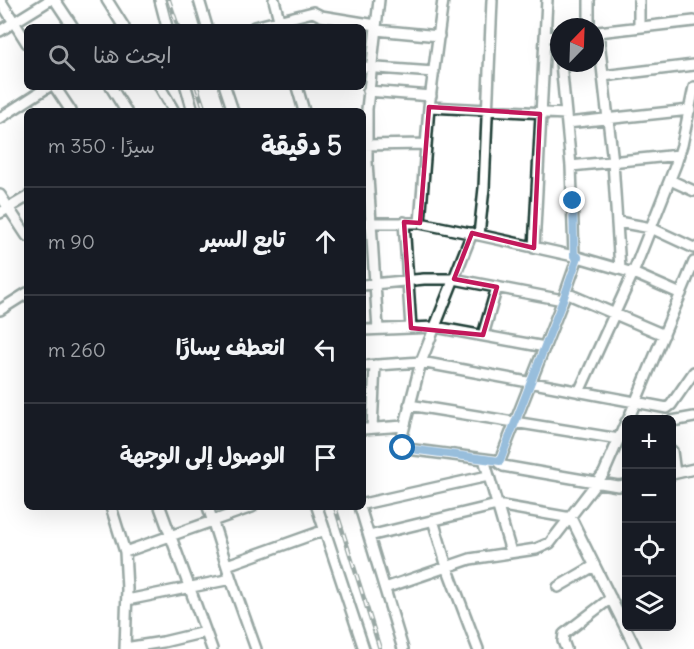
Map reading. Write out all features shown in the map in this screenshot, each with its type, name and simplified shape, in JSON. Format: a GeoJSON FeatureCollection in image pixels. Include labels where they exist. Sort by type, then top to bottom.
{"type":"FeatureCollection","features":[{"type":"Feature","properties":{"kind":"street"},"geometry":{"type":"LineString","coordinates":[[0,0],[24,38]]}},
{"type":"Feature","properties":{"kind":"street"},"geometry":{"type":"LineString","coordinates":[[0,32],[50,0]]}},
{"type":"Feature","properties":{"kind":"street"},"geometry":{"type":"LineString","coordinates":[[55,0],[71,24]]}},
{"type":"Feature","properties":{"kind":"street"},"geometry":{"type":"LineString","coordinates":[[107,0],[122,24]]}},
{"type":"Feature","properties":{"kind":"street"},"geometry":{"type":"LineString","coordinates":[[160,0],[166,24]]}},
{"type":"Feature","properties":{"kind":"street"},"geometry":{"type":"LineString","coordinates":[[199,0],[206,24]]}},
{"type":"Feature","properties":{"kind":"street"},"geometry":{"type":"LineString","coordinates":[[274,0],[280,24],[313,12],[321,16],[361,24]]}},
{"type":"Feature","properties":{"kind":"street"},"geometry":{"type":"LineString","coordinates":[[366,127],[367,67],[376,27],[379,0]]}},
{"type":"Feature","properties":{"kind":"street"},"geometry":{"type":"LineString","coordinates":[[420,223],[429,107],[443,0]]}},
{"type":"Feature","properties":{"kind":"street"},"geometry":{"type":"LineString","coordinates":[[492,0],[487,111],[476,234],[454,279],[421,362],[400,444],[403,448],[500,461]]}},
{"type":"Feature","properties":{"kind":"street"},"geometry":{"type":"LineString","coordinates":[[534,248],[547,0]]}},
{"type":"Feature","properties":{"kind":"street"},"geometry":{"type":"LineString","coordinates":[[590,0],[592,18]]}},
{"type":"Feature","properties":{"kind":"street"},"geometry":{"type":"LineString","coordinates":[[639,0],[639,27]]}},
{"type":"Feature","properties":{"kind":"street"},"geometry":{"type":"LineString","coordinates":[[604,29],[694,21]]}},
{"type":"Feature","properties":{"kind":"street"},"geometry":{"type":"LineString","coordinates":[[366,25],[439,36]]}},
{"type":"Feature","properties":{"kind":"street"},"geometry":{"type":"LineString","coordinates":[[544,37],[550,37]]}},
{"type":"Feature","properties":{"kind":"street"},"geometry":{"type":"LineString","coordinates":[[603,76],[694,65]]}},
{"type":"Feature","properties":{"kind":"street"},"geometry":{"type":"LineString","coordinates":[[367,67],[434,72]]}},
{"type":"Feature","properties":{"kind":"street"},"geometry":{"type":"LineString","coordinates":[[562,72],[571,166],[576,256],[565,296],[499,465],[622,486]]}},
{"type":"Feature","properties":{"kind":"street"},"geometry":{"type":"LineString","coordinates":[[602,72],[613,162],[620,269]]}},
{"type":"Feature","properties":{"kind":"street"},"geometry":{"type":"LineString","coordinates":[[579,392],[633,273],[690,130],[690,110],[694,87]]}},
{"type":"Feature","properties":{"kind":"street"},"geometry":{"type":"LineString","coordinates":[[0,118],[43,90]]}},
{"type":"Feature","properties":{"kind":"street"},"geometry":{"type":"LineString","coordinates":[[60,90],[70,108]]}},
{"type":"Feature","properties":{"kind":"street"},"geometry":{"type":"LineString","coordinates":[[113,90],[124,108]]}},
{"type":"Feature","properties":{"kind":"street"},"geometry":{"type":"LineString","coordinates":[[162,90],[172,108]]}},
{"type":"Feature","properties":{"kind":"street"},"geometry":{"type":"LineString","coordinates":[[187,90],[192,108]]}},
{"type":"Feature","properties":{"kind":"street"},"geometry":{"type":"LineString","coordinates":[[227,90],[232,108]]}},
{"type":"Feature","properties":{"kind":"street"},"geometry":{"type":"LineString","coordinates":[[298,90],[303,108]]}},
{"type":"Feature","properties":{"kind":"street"},"geometry":{"type":"LineString","coordinates":[[368,91],[431,96]]}},
{"type":"Feature","properties":{"kind":"street"},"geometry":{"type":"LineString","coordinates":[[429,107],[608,119],[690,110]]}},
{"type":"Feature","properties":{"kind":"street"},"geometry":{"type":"LineString","coordinates":[[366,145],[426,144]]}},
{"type":"Feature","properties":{"kind":"street"},"geometry":{"type":"LineString","coordinates":[[571,166],[679,155]]}},
{"type":"Feature","properties":{"kind":"street"},"geometry":{"type":"LineString","coordinates":[[670,180],[694,191]]}},
{"type":"Feature","properties":{"kind":"street"},"geometry":{"type":"LineString","coordinates":[[366,184],[367,222],[378,329]]}},
{"type":"Feature","properties":{"kind":"street"},"geometry":{"type":"LineString","coordinates":[[0,195],[4,210],[24,233]]}},
{"type":"Feature","properties":{"kind":"street"},"geometry":{"type":"LineString","coordinates":[[4,210],[24,199]]}},
{"type":"Feature","properties":{"kind":"street"},"geometry":{"type":"LineString","coordinates":[[367,222],[420,223],[576,256],[633,273],[681,294]]}},
{"type":"Feature","properties":{"kind":"street"},"geometry":{"type":"LineString","coordinates":[[405,222],[411,328]]}},
{"type":"Feature","properties":{"kind":"street"},"geometry":{"type":"LineString","coordinates":[[618,222],[651,228],[694,248]]}},
{"type":"Feature","properties":{"kind":"street"},"geometry":{"type":"LineString","coordinates":[[630,415],[681,294],[692,274],[694,262]]}},
{"type":"Feature","properties":{"kind":"street"},"geometry":{"type":"LineString","coordinates":[[366,285],[409,280],[454,279],[565,296],[615,313],[664,335]]}},
{"type":"Feature","properties":{"kind":"street"},"geometry":{"type":"LineString","coordinates":[[483,335],[497,287]]}},
{"type":"Feature","properties":{"kind":"street"},"geometry":{"type":"LineString","coordinates":[[0,310],[24,295]]}},
{"type":"Feature","properties":{"kind":"street"},"geometry":{"type":"LineString","coordinates":[[366,330],[435,327],[545,347]]}},
{"type":"Feature","properties":{"kind":"street"},"geometry":{"type":"LineString","coordinates":[[366,366],[421,362],[635,403],[669,407],[694,372]]}},
{"type":"Feature","properties":{"kind":"street"},"geometry":{"type":"LineString","coordinates":[[375,365],[367,429],[404,426]]}},
{"type":"Feature","properties":{"kind":"street"},"geometry":{"type":"LineString","coordinates":[[409,405],[619,439]]}},
{"type":"Feature","properties":{"kind":"street"},"geometry":{"type":"LineString","coordinates":[[676,420],[694,417]]}},
{"type":"Feature","properties":{"kind":"street"},"geometry":{"type":"LineString","coordinates":[[385,588],[482,557],[536,549],[550,543],[608,466],[622,432]]}},
{"type":"Feature","properties":{"kind":"street"},"geometry":{"type":"LineString","coordinates":[[484,459],[511,552]]}},
{"type":"Feature","properties":{"kind":"street"},"geometry":{"type":"LineString","coordinates":[[676,474],[694,469]]}},
{"type":"Feature","properties":{"kind":"street"},"geometry":{"type":"LineString","coordinates":[[366,505],[489,476]]}},
{"type":"Feature","properties":{"kind":"street"},"geometry":{"type":"LineString","coordinates":[[369,536],[497,505],[571,518]]}},
{"type":"Feature","properties":{"kind":"street"},"geometry":{"type":"LineString","coordinates":[[112,510],[125,552],[127,600],[125,648],[205,632]]}},
{"type":"Feature","properties":{"kind":"street"},"geometry":{"type":"LineString","coordinates":[[161,510],[212,649]]}},
{"type":"Feature","properties":{"kind":"street"},"geometry":{"type":"LineString","coordinates":[[209,510],[256,649]]}},
{"type":"Feature","properties":{"kind":"street"},"geometry":{"type":"LineString","coordinates":[[125,552],[244,510]]}},
{"type":"Feature","properties":{"kind":"street"},"geometry":{"type":"LineString","coordinates":[[318,510],[364,649]]}},
{"type":"Feature","properties":{"kind":"street"},"geometry":{"type":"LineString","coordinates":[[363,510],[404,649]]}},
{"type":"Feature","properties":{"kind":"street"},"geometry":{"type":"LineString","coordinates":[[571,518],[636,649]]}},
{"type":"Feature","properties":{"kind":"street"},"geometry":{"type":"LineString","coordinates":[[433,520],[447,567],[478,649]]}},
{"type":"Feature","properties":{"kind":"street"},"geometry":{"type":"LineString","coordinates":[[226,565],[325,530]]}},
{"type":"Feature","properties":{"kind":"street"},"geometry":{"type":"LineString","coordinates":[[558,587],[594,566]]}},
{"type":"Feature","properties":{"kind":"street"},"geometry":{"type":"LineString","coordinates":[[127,600],[231,579]]}},
{"type":"Feature","properties":{"kind":"street"},"geometry":{"type":"LineString","coordinates":[[566,649],[563,641],[564,634],[611,598]]}},
{"type":"Feature","properties":{"kind":"highlighted area"},"geometry":{"type":"Polygon","coordinates":[[[429,107],[540,114],[534,248],[472,233],[454,279],[497,287],[483,335],[411,328],[404,222],[420,223],[429,107]]]}},
{"type":"Feature","properties":{"kind":"railway"},"geometry":{"type":"LineString","coordinates":[[169,0],[177,24]]}},
{"type":"Feature","properties":{"kind":"railway"},"geometry":{"type":"LineString","coordinates":[[198,90],[204,108]]}},
{"type":"Feature","properties":{"kind":"railway"},"geometry":{"type":"LineString","coordinates":[[336,510],[380,649]]}},
{"type":"Feature","properties":{"kind":"route"},"geometry":{"type":"LineString","coordinates":[[403,448],[500,461],[578,257],[574,256],[573,201]]}}]}
